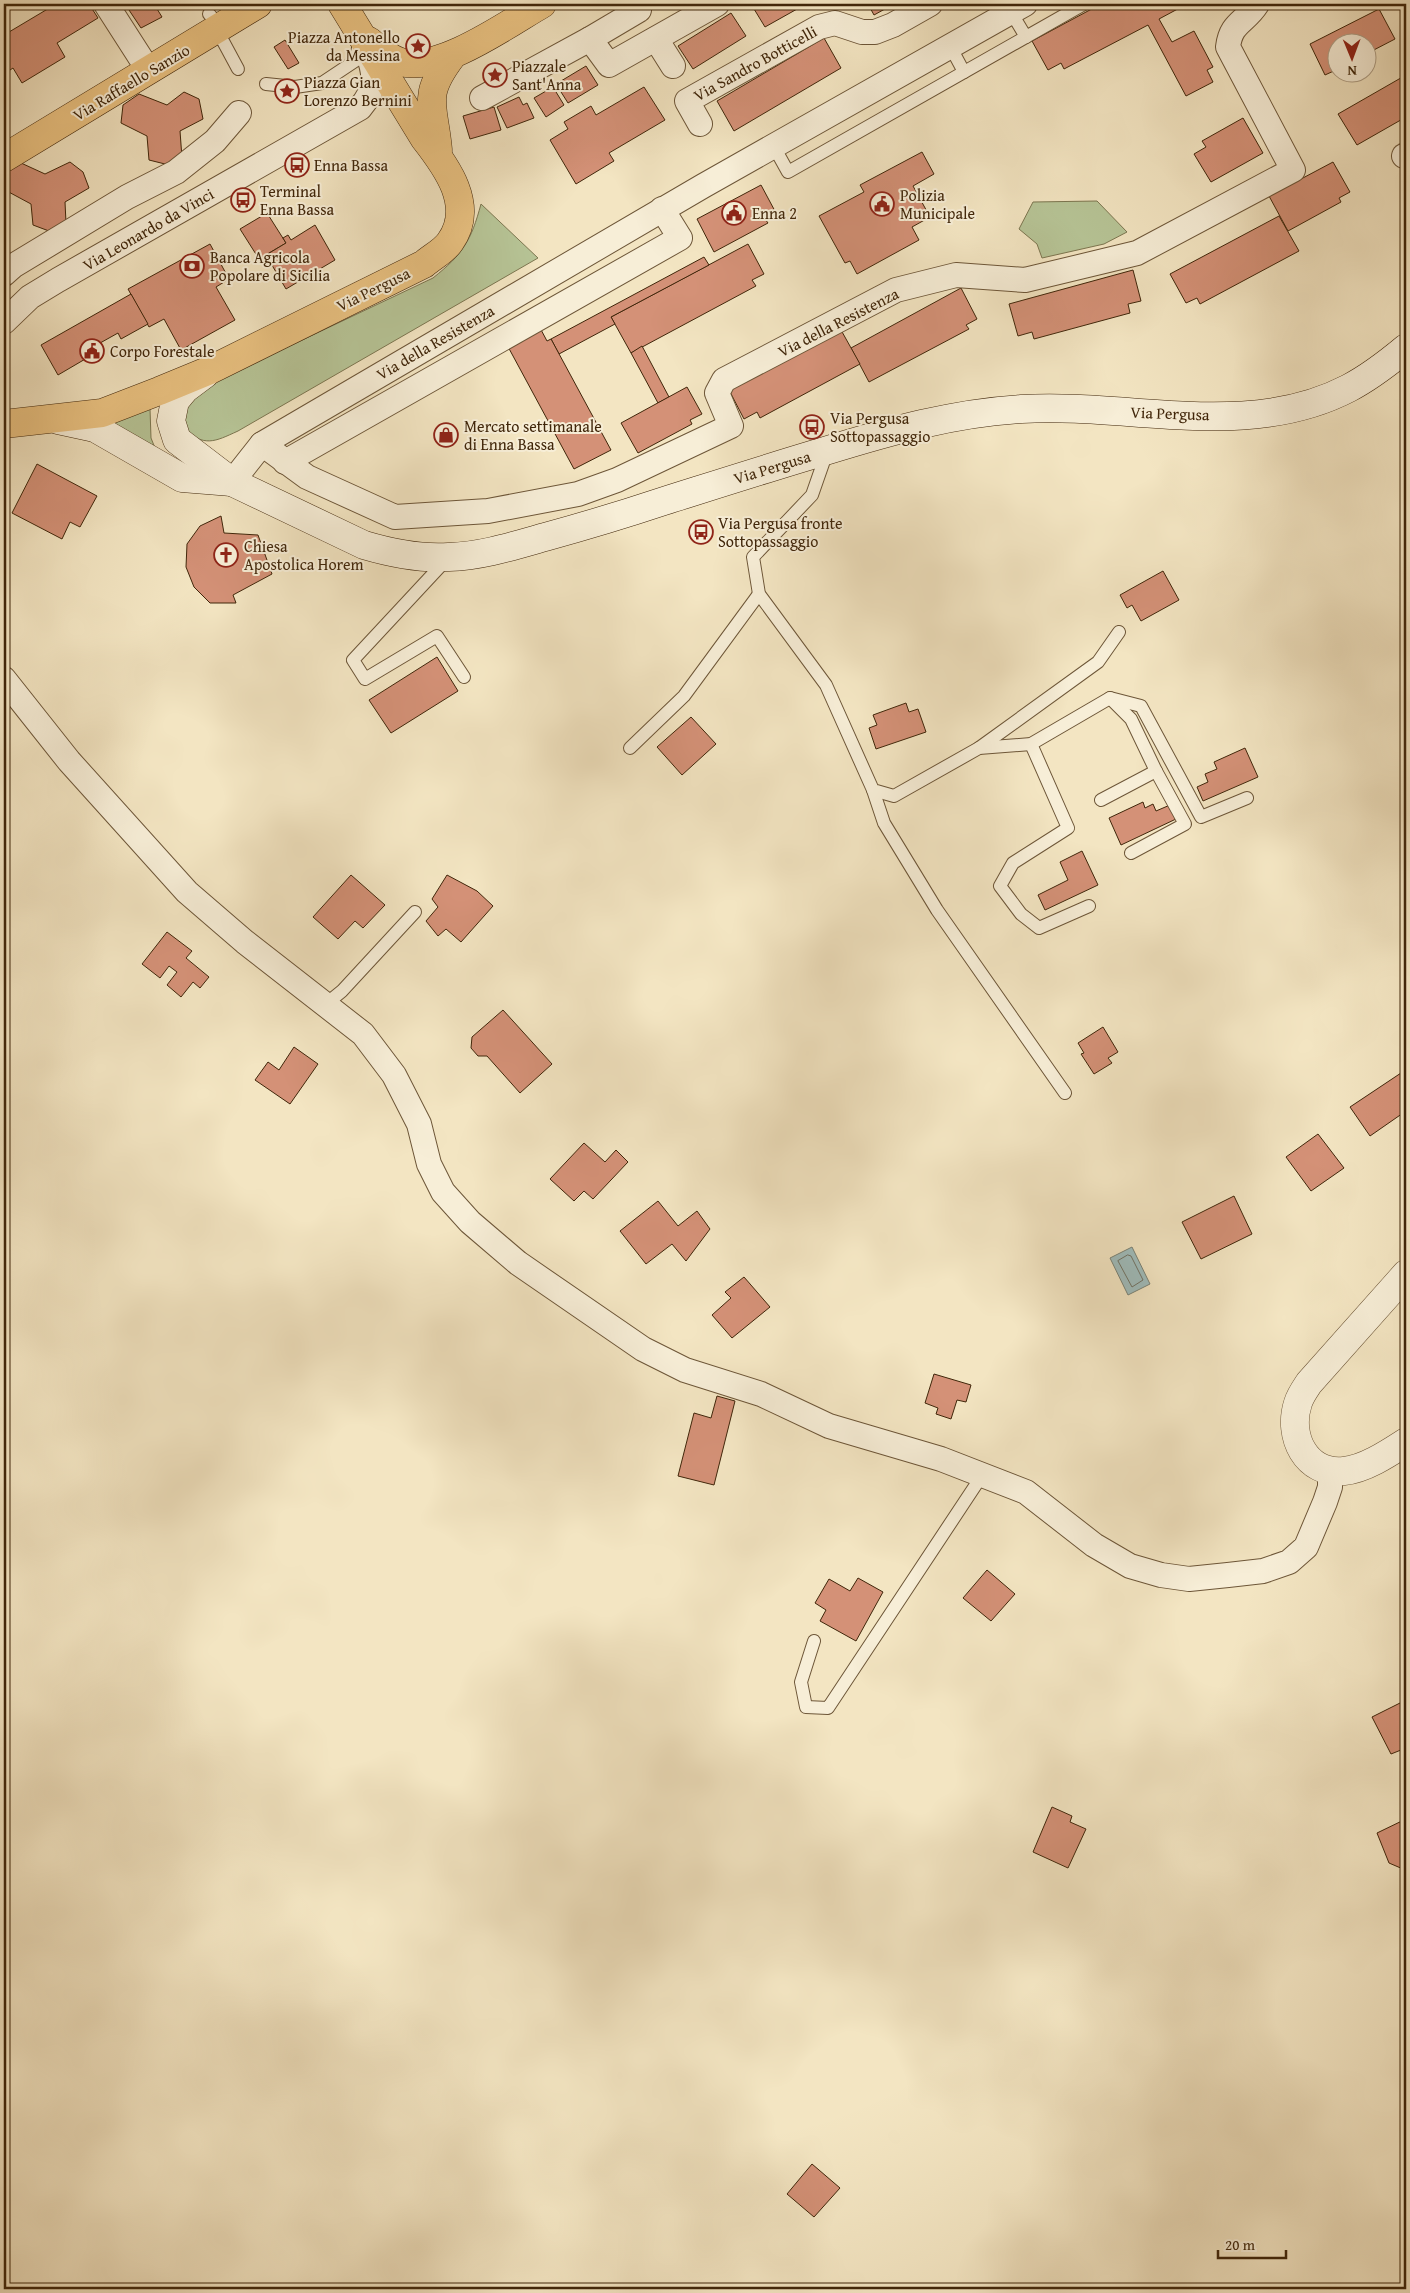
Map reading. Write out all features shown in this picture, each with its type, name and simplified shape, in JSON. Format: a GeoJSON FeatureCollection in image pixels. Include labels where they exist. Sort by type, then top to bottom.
{"type":"FeatureCollection","features":[{"type":"Feature","properties":{"kind":"main road","name":"Via Raffaello Sanzio"},"geometry":{"type":"LineString","coordinates":[[4,158],[149,71],[212,20],[258,4]]}},
{"type":"Feature","properties":{"kind":"main road"},"geometry":{"type":"LineString","coordinates":[[342,4],[424,138],[439,158]]}},
{"type":"Feature","properties":{"kind":"main road"},"geometry":{"type":"LineString","coordinates":[[361,36],[392,58],[403,62],[416,63],[452,56],[532,6]]}},
{"type":"Feature","properties":{"kind":"main road"},"geometry":{"type":"LineString","coordinates":[[439,158],[431,107],[433,89],[438,75],[452,56]]}},
{"type":"Feature","properties":{"kind":"main road","name":"Via Pergusa"},"geometry":{"type":"LineString","coordinates":[[4,424],[102,413],[210,370],[424,264],[450,242],[456,230],[461,211],[457,190],[439,158]]}},
{"type":"Feature","properties":{"kind":"main road","name":"Via Pergusa"},"geometry":{"type":"LineString","coordinates":[[232,482],[364,545],[401,554],[448,558],[487,553],[611,518],[910,425],[965,414],[1022,408],[1071,408],[1184,415],[1238,416],[1289,409],[1325,399],[1349,388],[1379,370],[1406,348]]}},
{"type":"Feature","properties":{"kind":"main road"},"geometry":{"type":"LineString","coordinates":[[210,370],[185,389],[175,401],[171,421],[177,440],[232,482]]}},
{"type":"Feature","properties":{"kind":"main road"},"geometry":{"type":"LineString","coordinates":[[54,419],[95,428],[182,478],[232,482]]}},
{"type":"Feature","properties":{"kind":"main road"},"geometry":{"type":"LineString","coordinates":[[1406,1274],[1309,1383],[1298,1402],[1295,1424],[1296,1439],[1302,1453],[1312,1462],[1330,1472],[1346,1471],[1364,1465],[1406,1442]]}},
{"type":"Feature","properties":{"kind":"street"},"geometry":{"type":"LineString","coordinates":[[106,4],[149,71]]}},
{"type":"Feature","properties":{"kind":"street"},"geometry":{"type":"LineString","coordinates":[[482,98],[639,10],[635,4]]}},
{"type":"Feature","properties":{"kind":"street"},"geometry":{"type":"LineString","coordinates":[[590,39],[608,65],[717,4]]}},
{"type":"Feature","properties":{"kind":"street","name":"Via Sandro Botticelli"},"geometry":{"type":"LineString","coordinates":[[700,124],[687,101],[819,27],[839,13],[862,32],[875,32],[893,25],[930,4]]}},
{"type":"Feature","properties":{"kind":"street","name":"Via della Resistenza"},"geometry":{"type":"LineString","coordinates":[[262,444],[308,477],[394,517],[488,511],[578,494],[617,480],[731,426],[717,393],[724,380],[896,290],[956,275],[1025,280],[1137,253],[1293,170],[1228,47],[1229,35],[1236,24],[1251,13],[1257,4]]}},
{"type":"Feature","properties":{"kind":"street","name":"Via della Resistenza"},"geometry":{"type":"LineString","coordinates":[[232,482],[262,444],[662,209],[1018,8]]}},
{"type":"Feature","properties":{"kind":"street","name":"Via Leonardo da Vinci"},"geometry":{"type":"LineString","coordinates":[[4,322],[30,297],[58,280],[360,108],[373,90],[374,74],[361,36]]}},
{"type":"Feature","properties":{"kind":"street"},"geometry":{"type":"LineString","coordinates":[[656,39],[673,66]]}},
{"type":"Feature","properties":{"kind":"street"},"geometry":{"type":"LineString","coordinates":[[4,274],[13,266],[127,197],[176,172],[215,141],[239,113]]}},
{"type":"Feature","properties":{"kind":"street"},"geometry":{"type":"LineString","coordinates":[[285,462],[680,238],[662,209]]}},
{"type":"Feature","properties":{"kind":"street"},"geometry":{"type":"LineString","coordinates":[[4,680],[76,768],[187,892],[245,942],[363,1034],[394,1075],[419,1124],[430,1164],[443,1192],[470,1222],[518,1263],[643,1349],[685,1370],[761,1394],[829,1426],[983,1474],[1026,1492],[1094,1546],[1130,1566],[1161,1575],[1189,1579],[1263,1571],[1289,1562],[1306,1547],[1330,1488],[1330,1472]]}},
{"type":"Feature","properties":{"kind":"lane"},"geometry":{"type":"LineString","coordinates":[[774,145],[788,172],[1084,4]]}},
{"type":"Feature","properties":{"kind":"lane"},"geometry":{"type":"LineString","coordinates":[[1018,8],[1026,37]]}},
{"type":"Feature","properties":{"kind":"lane"},"geometry":{"type":"LineString","coordinates":[[212,20],[238,69]]}},
{"type":"Feature","properties":{"kind":"lane"},"geometry":{"type":"LineString","coordinates":[[266,84],[295,87],[322,82],[355,61],[361,36]]}},
{"type":"Feature","properties":{"kind":"lane"},"geometry":{"type":"LineString","coordinates":[[950,46],[964,72]]}},
{"type":"Feature","properties":{"kind":"lane"},"geometry":{"type":"LineString","coordinates":[[828,450],[812,495],[754,557],[759,594],[826,685],[873,790],[884,823],[937,910],[1065,1093]]}},
{"type":"Feature","properties":{"kind":"lane"},"geometry":{"type":"LineString","coordinates":[[448,558],[353,660],[365,679],[437,636],[464,677]]}},
{"type":"Feature","properties":{"kind":"lane"},"geometry":{"type":"LineString","coordinates":[[630,748],[684,696],[759,594]]}},
{"type":"Feature","properties":{"kind":"lane"},"geometry":{"type":"LineString","coordinates":[[873,790],[894,796],[979,748],[1098,662],[1119,632]]}},
{"type":"Feature","properties":{"kind":"lane"},"geometry":{"type":"LineString","coordinates":[[979,748],[1031,744],[1110,698],[1141,706],[1200,818],[1247,798]]}},
{"type":"Feature","properties":{"kind":"lane"},"geometry":{"type":"LineString","coordinates":[[1110,698],[1131,720],[1185,824],[1131,853]]}},
{"type":"Feature","properties":{"kind":"lane"},"geometry":{"type":"LineString","coordinates":[[1031,744],[1068,828],[1013,863],[1000,886],[1021,914],[1039,928],[1089,906]]}},
{"type":"Feature","properties":{"kind":"lane"},"geometry":{"type":"LineString","coordinates":[[1101,800],[1156,771]]}},
{"type":"Feature","properties":{"kind":"lane"},"geometry":{"type":"LineString","coordinates":[[326,1004],[342,991],[415,912]]}},
{"type":"Feature","properties":{"kind":"lane"},"geometry":{"type":"LineString","coordinates":[[814,1641],[801,1682],[806,1706],[828,1708],[983,1474]]}},
{"type":"Feature","properties":{"kind":"green space"},"geometry":{"type":"Polygon","coordinates":[[[1097,201],[1127,232],[1104,244],[1042,258],[1037,244],[1019,229],[1033,202],[1097,201]]]}},
{"type":"Feature","properties":{"kind":"green space"},"geometry":{"type":"Polygon","coordinates":[[[481,204],[538,258],[238,431],[210,441],[191,435],[183,429],[188,402],[203,387],[433,278],[459,254],[474,228],[481,204]]]}},
{"type":"Feature","properties":{"kind":"green space"},"geometry":{"type":"Polygon","coordinates":[[[150,409],[151,438],[157,453],[105,423],[150,409]]]}},
{"type":"Feature","properties":{"kind":"water"},"geometry":{"type":"Polygon","coordinates":[[[1132,1247],[1150,1284],[1128,1295],[1110,1258],[1132,1247]]]}},
{"type":"Feature","properties":{"kind":"building"},"geometry":{"type":"Polygon","coordinates":[[[56,4],[89,4],[98,18],[57,43],[65,57],[22,83],[13,68],[4,74],[4,35],[56,4]]]}},
{"type":"Feature","properties":{"kind":"building"},"geometry":{"type":"Polygon","coordinates":[[[125,4],[154,4],[162,17],[141,28],[125,4]]]}},
{"type":"Feature","properties":{"kind":"building"},"geometry":{"type":"Polygon","coordinates":[[[751,4],[806,4],[765,27],[751,4]]]}},
{"type":"Feature","properties":{"kind":"building"},"geometry":{"type":"Polygon","coordinates":[[[868,4],[894,4],[874,15],[868,4]]]}},
{"type":"Feature","properties":{"kind":"building"},"geometry":{"type":"Polygon","coordinates":[[[1101,4],[1187,4],[1159,19],[1172,42],[1194,31],[1213,67],[1207,70],[1213,82],[1186,96],[1148,25],[1064,69],[1061,63],[1048,70],[1032,41],[1101,4]]]}},
{"type":"Feature","properties":{"kind":"building"},"geometry":{"type":"Polygon","coordinates":[[[1379,9],[1395,39],[1378,48],[1378,32],[1334,32],[1379,9]]]}},
{"type":"Feature","properties":{"kind":"building"},"geometry":{"type":"Polygon","coordinates":[[[731,13],[746,36],[693,69],[678,46],[731,13]]]}},
{"type":"Feature","properties":{"kind":"building"},"geometry":{"type":"Polygon","coordinates":[[[1328,35],[1328,74],[1325,75],[1310,44],[1328,35]]]}},
{"type":"Feature","properties":{"kind":"building"},"geometry":{"type":"Polygon","coordinates":[[[824,38],[841,68],[734,131],[717,101],[824,38]]]}},
{"type":"Feature","properties":{"kind":"building"},"geometry":{"type":"Polygon","coordinates":[[[285,40],[299,63],[288,69],[274,47],[285,40]]]}},
{"type":"Feature","properties":{"kind":"building"},"geometry":{"type":"Polygon","coordinates":[[[586,66],[598,85],[568,103],[556,84],[586,66]]]}},
{"type":"Feature","properties":{"kind":"building"},"geometry":{"type":"Polygon","coordinates":[[[1406,75],[1406,117],[1357,145],[1338,114],[1406,75]]]}},
{"type":"Feature","properties":{"kind":"building"},"geometry":{"type":"Polygon","coordinates":[[[553,87],[564,105],[546,117],[534,98],[553,87]]]}},
{"type":"Feature","properties":{"kind":"building"},"geometry":{"type":"Polygon","coordinates":[[[644,87],[665,120],[609,153],[614,161],[576,184],[550,140],[568,129],[564,122],[591,106],[596,115],[644,87]]]}},
{"type":"Feature","properties":{"kind":"building"},"geometry":{"type":"Polygon","coordinates":[[[184,92],[199,99],[203,119],[180,131],[182,158],[165,164],[149,160],[147,136],[121,123],[123,105],[139,94],[167,105],[184,92]]]}},
{"type":"Feature","properties":{"kind":"building"},"geometry":{"type":"Polygon","coordinates":[[[519,97],[523,105],[527,103],[534,118],[507,128],[497,107],[519,97]]]}},
{"type":"Feature","properties":{"kind":"building"},"geometry":{"type":"Polygon","coordinates":[[[494,107],[501,130],[470,139],[463,116],[494,107]]]}},
{"type":"Feature","properties":{"kind":"building"},"geometry":{"type":"Polygon","coordinates":[[[1243,118],[1263,153],[1211,182],[1194,154],[1206,147],[1202,141],[1243,118]]]}},
{"type":"Feature","properties":{"kind":"building","name":"Polizia Municipale"},"geometry":{"type":"Polygon","coordinates":[[[922,152],[934,174],[913,186],[930,217],[912,227],[919,240],[857,274],[850,261],[845,263],[819,216],[864,192],[860,185],[922,152]]]}},
{"type":"Feature","properties":{"kind":"building"},"geometry":{"type":"Polygon","coordinates":[[[70,162],[83,172],[89,188],[65,202],[66,223],[49,231],[33,225],[31,204],[5,190],[4,169],[21,163],[45,174],[70,162]]]}},
{"type":"Feature","properties":{"kind":"building"},"geometry":{"type":"Polygon","coordinates":[[[1333,162],[1350,192],[1339,198],[1341,202],[1288,231],[1269,196],[1333,162]]]}},
{"type":"Feature","properties":{"kind":"building"},"geometry":{"type":"Polygon","coordinates":[[[761,185],[776,213],[765,219],[768,223],[714,252],[697,219],[761,185]]]}},
{"type":"Feature","properties":{"kind":"building"},"geometry":{"type":"Polygon","coordinates":[[[267,213],[286,243],[259,259],[240,229],[267,213]]]}},
{"type":"Feature","properties":{"kind":"building"},"geometry":{"type":"Polygon","coordinates":[[[1279,216],[1299,251],[1200,304],[1197,298],[1186,303],[1170,274],[1279,216]]]}},
{"type":"Feature","properties":{"kind":"building"},"geometry":{"type":"Polygon","coordinates":[[[315,225],[335,260],[286,289],[266,255],[286,243],[283,238],[288,235],[291,240],[315,225]]]}},
{"type":"Feature","properties":{"kind":"building"},"geometry":{"type":"Polygon","coordinates":[[[210,244],[229,279],[216,287],[235,320],[181,350],[164,319],[149,327],[128,289],[210,244]]]}},
{"type":"Feature","properties":{"kind":"building"},"geometry":{"type":"Polygon","coordinates":[[[748,244],[764,274],[752,280],[756,286],[631,353],[611,317],[748,244]]]}},
{"type":"Feature","properties":{"kind":"building"},"geometry":{"type":"Polygon","coordinates":[[[704,257],[709,265],[611,317],[615,324],[559,354],[551,339],[704,257]]]}},
{"type":"Feature","properties":{"kind":"building"},"geometry":{"type":"Polygon","coordinates":[[[1133,270],[1141,301],[1128,304],[1130,313],[1034,339],[1032,332],[1018,336],[1009,304],[1133,270]]]}},
{"type":"Feature","properties":{"kind":"building"},"geometry":{"type":"Polygon","coordinates":[[[961,288],[977,319],[966,325],[969,329],[869,382],[851,348],[961,288]]]}},
{"type":"Feature","properties":{"kind":"building"},"geometry":{"type":"Polygon","coordinates":[[[131,294],[148,324],[121,339],[118,333],[84,352],[87,358],[58,375],[41,345],[131,294]]]}},
{"type":"Feature","properties":{"kind":"building"},"geometry":{"type":"Polygon","coordinates":[[[539,326],[547,341],[551,339],[611,450],[574,469],[506,343],[539,326]]]}},
{"type":"Feature","properties":{"kind":"building"},"geometry":{"type":"Polygon","coordinates":[[[841,330],[860,364],[760,418],[757,412],[744,419],[729,390],[841,330]]]}},
{"type":"Feature","properties":{"kind":"building"},"geometry":{"type":"Polygon","coordinates":[[[642,346],[669,397],[658,403],[631,353],[642,346]]]}},
{"type":"Feature","properties":{"kind":"building"},"geometry":{"type":"Polygon","coordinates":[[[687,387],[702,414],[690,420],[692,424],[638,453],[621,423],[687,387]]]}},
{"type":"Feature","properties":{"kind":"building"},"geometry":{"type":"Polygon","coordinates":[[[37,464],[97,496],[80,527],[70,522],[62,539],[12,513],[37,464]]]}},
{"type":"Feature","properties":{"kind":"building","name":"Chiesa Apostolica Horem"},"geometry":{"type":"Polygon","coordinates":[[[221,516],[224,533],[258,535],[272,574],[233,595],[236,603],[210,603],[194,587],[186,567],[187,544],[200,526],[221,516]]]}},
{"type":"Feature","properties":{"kind":"building"},"geometry":{"type":"Polygon","coordinates":[[[1163,571],[1179,600],[1141,621],[1132,605],[1127,608],[1120,595],[1163,571]]]}},
{"type":"Feature","properties":{"kind":"building"},"geometry":{"type":"Polygon","coordinates":[[[437,657],[458,691],[391,733],[369,700],[437,657]]]}},
{"type":"Feature","properties":{"kind":"building"},"geometry":{"type":"Polygon","coordinates":[[[906,703],[909,712],[918,709],[926,732],[876,749],[869,728],[877,725],[873,715],[906,703]]]}},
{"type":"Feature","properties":{"kind":"building"},"geometry":{"type":"Polygon","coordinates":[[[691,717],[716,744],[682,775],[657,747],[691,717]]]}},
{"type":"Feature","properties":{"kind":"building"},"geometry":{"type":"Polygon","coordinates":[[[1245,748],[1258,777],[1203,801],[1197,787],[1208,782],[1205,774],[1217,769],[1214,762],[1245,748]]]}},
{"type":"Feature","properties":{"kind":"building"},"geometry":{"type":"Polygon","coordinates":[[[1143,802],[1145,808],[1153,804],[1156,811],[1170,805],[1176,819],[1121,845],[1109,818],[1143,802]]]}},
{"type":"Feature","properties":{"kind":"building"},"geometry":{"type":"Polygon","coordinates":[[[1082,851],[1098,885],[1045,910],[1038,895],[1068,880],[1060,862],[1082,851]]]}},
{"type":"Feature","properties":{"kind":"building"},"geometry":{"type":"Polygon","coordinates":[[[351,875],[385,905],[363,928],[355,921],[338,939],[313,917],[351,875]]]}},
{"type":"Feature","properties":{"kind":"building"},"geometry":{"type":"Polygon","coordinates":[[[447,875],[477,891],[493,906],[461,942],[446,929],[438,936],[426,921],[438,907],[432,899],[447,875]]]}},
{"type":"Feature","properties":{"kind":"building"},"geometry":{"type":"Polygon","coordinates":[[[167,932],[192,951],[186,958],[209,977],[200,988],[193,982],[181,997],[167,985],[177,972],[169,966],[160,978],[142,964],[167,932]]]}},
{"type":"Feature","properties":{"kind":"building"},"geometry":{"type":"Polygon","coordinates":[[[503,1010],[552,1064],[520,1093],[487,1056],[478,1056],[471,1048],[472,1037],[503,1010]]]}},
{"type":"Feature","properties":{"kind":"building"},"geometry":{"type":"Polygon","coordinates":[[[1103,1027],[1118,1052],[1108,1058],[1112,1063],[1094,1074],[1081,1054],[1084,1053],[1078,1043],[1103,1027]]]}},
{"type":"Feature","properties":{"kind":"building"},"geometry":{"type":"Polygon","coordinates":[[[294,1047],[318,1064],[290,1104],[255,1080],[268,1062],[279,1070],[294,1047]]]}},
{"type":"Feature","properties":{"kind":"building"},"geometry":{"type":"Polygon","coordinates":[[[1401,1073],[1406,1080],[1406,1111],[1370,1136],[1350,1107],[1401,1073]]]}},
{"type":"Feature","properties":{"kind":"building"},"geometry":{"type":"Polygon","coordinates":[[[1318,1134],[1344,1168],[1311,1191],[1286,1157],[1318,1134]]]}},
{"type":"Feature","properties":{"kind":"building"},"geometry":{"type":"Polygon","coordinates":[[[584,1143],[605,1162],[616,1150],[628,1162],[593,1199],[584,1191],[574,1201],[550,1179],[584,1143]]]}},
{"type":"Feature","properties":{"kind":"building"},"geometry":{"type":"Polygon","coordinates":[[[1234,1196],[1252,1234],[1201,1259],[1182,1222],[1234,1196]]]}},
{"type":"Feature","properties":{"kind":"building"},"geometry":{"type":"Polygon","coordinates":[[[658,1201],[678,1226],[697,1211],[710,1229],[686,1261],[672,1244],[646,1264],[620,1231],[658,1201]]]}},
{"type":"Feature","properties":{"kind":"building"},"geometry":{"type":"Polygon","coordinates":[[[744,1277],[770,1307],[732,1338],[712,1315],[731,1298],[725,1292],[744,1277]]]}},
{"type":"Feature","properties":{"kind":"building"},"geometry":{"type":"Polygon","coordinates":[[[934,1374],[971,1385],[966,1402],[957,1400],[951,1419],[936,1414],[938,1408],[925,1403],[934,1374]]]}},
{"type":"Feature","properties":{"kind":"building"},"geometry":{"type":"Polygon","coordinates":[[[717,1396],[735,1401],[714,1485],[678,1476],[694,1413],[711,1418],[717,1396]]]}},
{"type":"Feature","properties":{"kind":"building"},"geometry":{"type":"Polygon","coordinates":[[[987,1570],[1015,1594],[991,1621],[963,1598],[987,1570]]]}},
{"type":"Feature","properties":{"kind":"building"},"geometry":{"type":"Polygon","coordinates":[[[858,1578],[883,1592],[856,1641],[820,1621],[826,1610],[815,1603],[829,1579],[850,1591],[858,1578]]]}},
{"type":"Feature","properties":{"kind":"building"},"geometry":{"type":"Polygon","coordinates":[[[1406,1700],[1406,1748],[1391,1754],[1372,1717],[1406,1700]]]}},
{"type":"Feature","properties":{"kind":"building"},"geometry":{"type":"Polygon","coordinates":[[[1052,1807],[1072,1816],[1070,1822],[1086,1829],[1068,1868],[1033,1852],[1052,1807]]]}},
{"type":"Feature","properties":{"kind":"building"},"geometry":{"type":"Polygon","coordinates":[[[1406,1819],[1406,1866],[1403,1869],[1389,1863],[1377,1833],[1406,1819]]]}},
{"type":"Feature","properties":{"kind":"building"},"geometry":{"type":"Polygon","coordinates":[[[812,2164],[840,2188],[814,2217],[787,2194],[812,2164]]]}},
{"type":"Feature","properties":{"kind":"place","name":"Piazza Antonello da Messina"},"geometry":{"type":"Point","coordinates":[418,46]}},
{"type":"Feature","properties":{"kind":"place","name":"Piazzale Sant'Anna"},"geometry":{"type":"Point","coordinates":[495,75]}},
{"type":"Feature","properties":{"kind":"place","name":"Piazza Gian Lorenzo Bernini"},"geometry":{"type":"Point","coordinates":[287,91]}},
{"type":"Feature","properties":{"kind":"place","name":"Enna Bassa"},"geometry":{"type":"Point","coordinates":[297,165]}},
{"type":"Feature","properties":{"kind":"place","name":"Terminal Enna Bassa"},"geometry":{"type":"Point","coordinates":[243,200]}},
{"type":"Feature","properties":{"kind":"place","name":"Polizia Municipale"},"geometry":{"type":"Point","coordinates":[882,204]}},
{"type":"Feature","properties":{"kind":"place","name":"Enna 2"},"geometry":{"type":"Point","coordinates":[734,213]}},
{"type":"Feature","properties":{"kind":"place","name":"Banca Agricola Popolare di Sicilia"},"geometry":{"type":"Point","coordinates":[192,266]}},
{"type":"Feature","properties":{"kind":"place","name":"Corpo Forestale"},"geometry":{"type":"Point","coordinates":[92,351]}},
{"type":"Feature","properties":{"kind":"place","name":"Via Pergusa Sottopassaggio"},"geometry":{"type":"Point","coordinates":[812,427]}},
{"type":"Feature","properties":{"kind":"place","name":"Mercato settimanale di Enna Bassa"},"geometry":{"type":"Point","coordinates":[446,435]}},
{"type":"Feature","properties":{"kind":"place","name":"Via Pergusa fronte Sottopassaggio"},"geometry":{"type":"Point","coordinates":[701,532]}},
{"type":"Feature","properties":{"kind":"place","name":"Chiesa Apostolica Horem"},"geometry":{"type":"Point","coordinates":[226,555]}}]}
